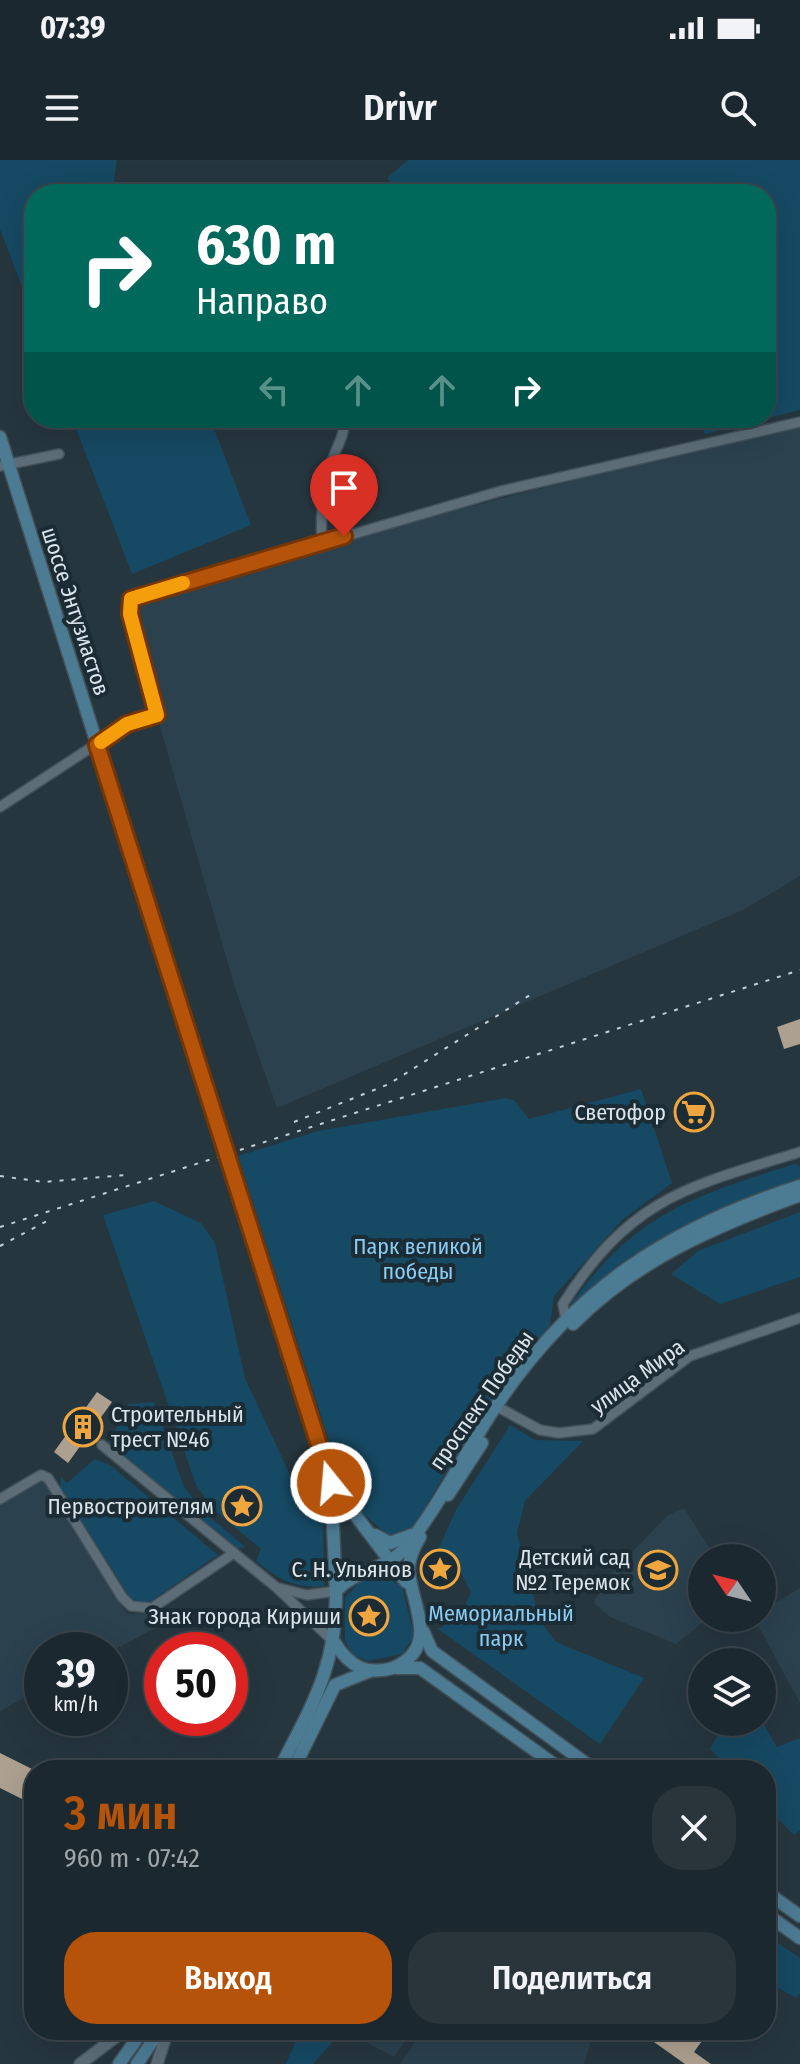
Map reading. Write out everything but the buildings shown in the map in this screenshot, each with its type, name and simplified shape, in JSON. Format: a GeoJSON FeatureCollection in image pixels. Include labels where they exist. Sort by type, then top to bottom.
{"type":"FeatureCollection","features":[{"type":"Feature","properties":{"kind":"main road","name":"шоссе Энтузиастов"},"geometry":{"type":"LineString","coordinates":[[0,437],[4,465],[97,745],[331,1483]]}},
{"type":"Feature","properties":{"kind":"main road","name":"проспект Победы"},"geometry":{"type":"LineString","coordinates":[[418,1536],[499,1408],[566,1320],[618,1273],[664,1242],[718,1215],[800,1186]]}},
{"type":"Feature","properties":{"kind":"main road","name":"проспект Победы"},"geometry":{"type":"LineString","coordinates":[[499,1408],[563,1335],[623,1282],[681,1243],[800,1195]]}},
{"type":"Feature","properties":{"kind":"main road"},"geometry":{"type":"LineString","coordinates":[[331,1483],[416,1599]]}},
{"type":"Feature","properties":{"kind":"main road"},"geometry":{"type":"LineString","coordinates":[[284,1760],[325,1677],[335,1643],[331,1483]]}},
{"type":"Feature","properties":{"kind":"main road"},"geometry":{"type":"LineString","coordinates":[[366,1529],[390,1543],[418,1536]]}},
{"type":"Feature","properties":{"kind":"main road"},"geometry":{"type":"LineString","coordinates":[[336,1591],[354,1574],[376,1568],[399,1555],[418,1536]]}},
{"type":"Feature","properties":{"kind":"main road"},"geometry":{"type":"LineString","coordinates":[[418,1536],[410,1563],[422,1627],[432,1651],[581,1760]]}},
{"type":"Feature","properties":{"kind":"main road"},"geometry":{"type":"LineString","coordinates":[[376,1568],[406,1582]]}},
{"type":"Feature","properties":{"kind":"main road"},"geometry":{"type":"LineString","coordinates":[[394,1668],[413,1654],[422,1627]]}},
{"type":"Feature","properties":{"kind":"main road"},"geometry":{"type":"LineString","coordinates":[[335,1643],[348,1659],[371,1670]]}},
{"type":"Feature","properties":{"kind":"main road"},"geometry":{"type":"LineString","coordinates":[[298,1760],[335,1685],[371,1670],[420,1668],[548,1760]]}},
{"type":"Feature","properties":{"kind":"main road"},"geometry":{"type":"LineString","coordinates":[[776,1899],[800,1916]]}},
{"type":"Feature","properties":{"kind":"main road"},"geometry":{"type":"LineString","coordinates":[[776,1921],[800,1938]]}},
{"type":"Feature","properties":{"kind":"main road"},"geometry":{"type":"LineString","coordinates":[[119,2064],[136,2040]]}},
{"type":"Feature","properties":{"kind":"main road"},"geometry":{"type":"LineString","coordinates":[[137,2064],[153,2040]]}},
{"type":"Feature","properties":{"kind":"street"},"geometry":{"type":"LineString","coordinates":[[776,428],[800,422]]}},
{"type":"Feature","properties":{"kind":"street"},"geometry":{"type":"LineString","coordinates":[[322,542],[320,518],[342,428]]}},
{"type":"Feature","properties":{"kind":"street"},"geometry":{"type":"LineString","coordinates":[[0,807],[127,724],[157,715],[130,614],[131,599],[501,491],[774,428]]}},
{"type":"Feature","properties":{"kind":"street"},"geometry":{"type":"LineString","coordinates":[[4,465],[59,454]]}},
{"type":"Feature","properties":{"kind":"street"},"geometry":{"type":"LineString","coordinates":[[566,1320],[563,1304],[584,1272],[636,1218],[680,1192],[800,1152]]}},
{"type":"Feature","properties":{"kind":"street","name":"улица Мира"},"geometry":{"type":"LineString","coordinates":[[499,1408],[540,1430],[559,1433],[593,1429],[690,1356],[800,1318]]}},
{"type":"Feature","properties":{"kind":"street"},"geometry":{"type":"LineString","coordinates":[[102,1445],[276,1587],[335,1643]]}},
{"type":"Feature","properties":{"kind":"street"},"geometry":{"type":"LineString","coordinates":[[0,1499],[41,1475],[48,1478],[122,1597],[131,1606],[141,1609],[152,1608],[234,1553]]}},
{"type":"Feature","properties":{"kind":"street"},"geometry":{"type":"LineString","coordinates":[[276,1587],[307,1595],[336,1591]]}},
{"type":"Feature","properties":{"kind":"street"},"geometry":{"type":"LineString","coordinates":[[80,2064],[112,2040]]}},
{"type":"Feature","properties":{"kind":"street"},"geometry":{"type":"LineString","coordinates":[[157,2064],[165,2040]]}},
{"type":"Feature","properties":{"kind":"shaded area"},"geometry":{"type":"Polygon","coordinates":[[[800,421],[800,876],[743,910],[277,1108],[235,988],[123,597],[800,421]]]}},
{"type":"Feature","properties":{"kind":"shaded area"},"geometry":{"type":"Polygon","coordinates":[[[37,1479],[46,1481],[127,1614],[152,1613],[159,1626],[128,1642],[128,1632],[24,1632],[24,1698],[0,1711],[0,1504],[37,1479]]]}},
{"type":"Feature","properties":{"kind":"shaded area","name":"Детский сад №2 Теремок"},"geometry":{"type":"Polygon","coordinates":[[[684,1508],[707,1544],[688,1544],[688,1632],[691,1632],[676,1644],[610,1617],[594,1603],[603,1582],[668,1515],[684,1508]]]}},
{"type":"Feature","properties":{"kind":"shaded area"},"geometry":{"type":"Polygon","coordinates":[[[800,1588],[800,1703],[776,1659],[776,1648],[770,1648],[762,1632],[776,1632],[776,1603],[800,1588]]]}},
{"type":"Feature","properties":{"kind":"shaded area"},"geometry":{"type":"Polygon","coordinates":[[[362,2040],[405,2040],[394,2057],[362,2040]]]}},
{"type":"Feature","properties":{"kind":"shaded area"},"geometry":{"type":"Polygon","coordinates":[[[416,2040],[591,2040],[584,2064],[400,2064],[416,2040]]]}},
{"type":"Feature","properties":{"kind":"green space"},"geometry":{"type":"Polygon","coordinates":[[[0,160],[117,160],[115,184],[24,184],[24,292],[0,229],[0,160]]]}},
{"type":"Feature","properties":{"kind":"green space"},"geometry":{"type":"Polygon","coordinates":[[[408,160],[800,160],[800,410],[776,416],[776,184],[392,184],[387,178],[408,160]]]}},
{"type":"Feature","properties":{"kind":"green space"},"geometry":{"type":"Polygon","coordinates":[[[76,428],[214,428],[251,525],[132,574],[76,428]]]}},
{"type":"Feature","properties":{"kind":"green space"},"geometry":{"type":"Polygon","coordinates":[[[702,428],[729,428],[705,434],[702,428]]]}},
{"type":"Feature","properties":{"kind":"green space","name":"Парк великой победы"},"geometry":{"type":"Polygon","coordinates":[[[641,1089],[672,1183],[622,1220],[554,1296],[549,1332],[456,1463],[447,1470],[412,1530],[389,1536],[359,1510],[343,1485],[238,1156],[318,1131],[506,1098],[514,1100],[529,1119],[641,1089]]]}},
{"type":"Feature","properties":{"kind":"green space"},"geometry":{"type":"Polygon","coordinates":[[[794,1164],[800,1166],[800,1184],[573,1307],[571,1304],[619,1248],[669,1212],[725,1187],[794,1164]]]}},
{"type":"Feature","properties":{"kind":"green space"},"geometry":{"type":"Polygon","coordinates":[[[154,1201],[201,1223],[215,1243],[245,1378],[292,1479],[323,1508],[324,1586],[296,1584],[280,1578],[256,1561],[261,1549],[214,1510],[196,1485],[103,1215],[154,1201]]]}},
{"type":"Feature","properties":{"kind":"green space"},"geometry":{"type":"Polygon","coordinates":[[[800,1212],[800,1277],[720,1304],[671,1274],[698,1251],[800,1212]]]}},
{"type":"Feature","properties":{"kind":"green space"},"geometry":{"type":"Polygon","coordinates":[[[154,1402],[184,1487],[203,1511],[245,1547],[238,1549],[109,1443],[128,1404],[154,1402]]]}},
{"type":"Feature","properties":{"kind":"green space","name":"Мемориальный парк"},"geometry":{"type":"Polygon","coordinates":[[[510,1425],[535,1440],[583,1441],[525,1501],[517,1533],[540,1621],[556,1642],[644,1678],[600,1744],[438,1629],[461,1615],[471,1592],[460,1571],[435,1556],[456,1510],[510,1425]]]}},
{"type":"Feature","properties":{"kind":"green space"},"geometry":{"type":"Polygon","coordinates":[[[95,1459],[110,1465],[218,1555],[148,1603],[131,1599],[61,1488],[61,1477],[67,1483],[95,1459]]]}},
{"type":"Feature","properties":{"kind":"green space"},"geometry":{"type":"Polygon","coordinates":[[[382,1575],[402,1586],[414,1636],[402,1654],[368,1661],[352,1655],[345,1640],[345,1598],[363,1578],[382,1575]]]}},
{"type":"Feature","properties":{"kind":"green space"},"geometry":{"type":"Polygon","coordinates":[[[718,1736],[770,1736],[777,1747],[800,1738],[800,1830],[794,1835],[776,1817],[776,1760],[720,1760],[710,1749],[718,1736]]]}},
{"type":"Feature","properties":{"kind":"green space"},"geometry":{"type":"Polygon","coordinates":[[[778,1943],[800,1958],[800,1993],[796,1998],[776,1987],[778,1943]]]}},
{"type":"Feature","properties":{"kind":"green space"},"geometry":{"type":"Polygon","coordinates":[[[297,2040],[334,2040],[313,2064],[286,2064],[297,2040]]]}},
{"type":"Feature","properties":{"kind":"railway"},"geometry":{"type":"LineString","coordinates":[[0,1227],[800,970]]}},
{"type":"Feature","properties":{"kind":"railway"},"geometry":{"type":"LineString","coordinates":[[294,1122],[389,1084],[530,995]]}},
{"type":"Feature","properties":{"kind":"railway"},"geometry":{"type":"LineString","coordinates":[[0,1176],[44,1182],[126,1175]]}},
{"type":"Feature","properties":{"kind":"railway"},"geometry":{"type":"LineString","coordinates":[[0,1246],[47,1221]]}},
{"type":"Feature","properties":{"kind":"slow traffic"},"geometry":{"type":"LineString","coordinates":[[101,742],[127,724],[157,715],[137,647],[130,614],[131,599],[183,583]]}},
{"type":"Feature","properties":{"kind":"place","name":"Светофор"},"geometry":{"type":"Point","coordinates":[694,1112]}},
{"type":"Feature","properties":{"kind":"place","name":"Строительный трест №46"},"geometry":{"type":"Point","coordinates":[83,1427]}},
{"type":"Feature","properties":{"kind":"place","name":"Первостроителям"},"geometry":{"type":"Point","coordinates":[242,1506]}},
{"type":"Feature","properties":{"kind":"place","name":"С. Н. Ульянов"},"geometry":{"type":"Point","coordinates":[440,1569]}},
{"type":"Feature","properties":{"kind":"place","name":"Детский сад №2 Теремок"},"geometry":{"type":"Point","coordinates":[658,1570]}},
{"type":"Feature","properties":{"kind":"place","name":"Знак города Кириши"},"geometry":{"type":"Point","coordinates":[369,1616]}},
{"type":"Feature","properties":{"kind":"route"},"geometry":{"type":"LineString","coordinates":[[331,1483],[97,745],[127,724],[157,715],[137,647],[130,614],[131,599],[344,536]]}}]}
